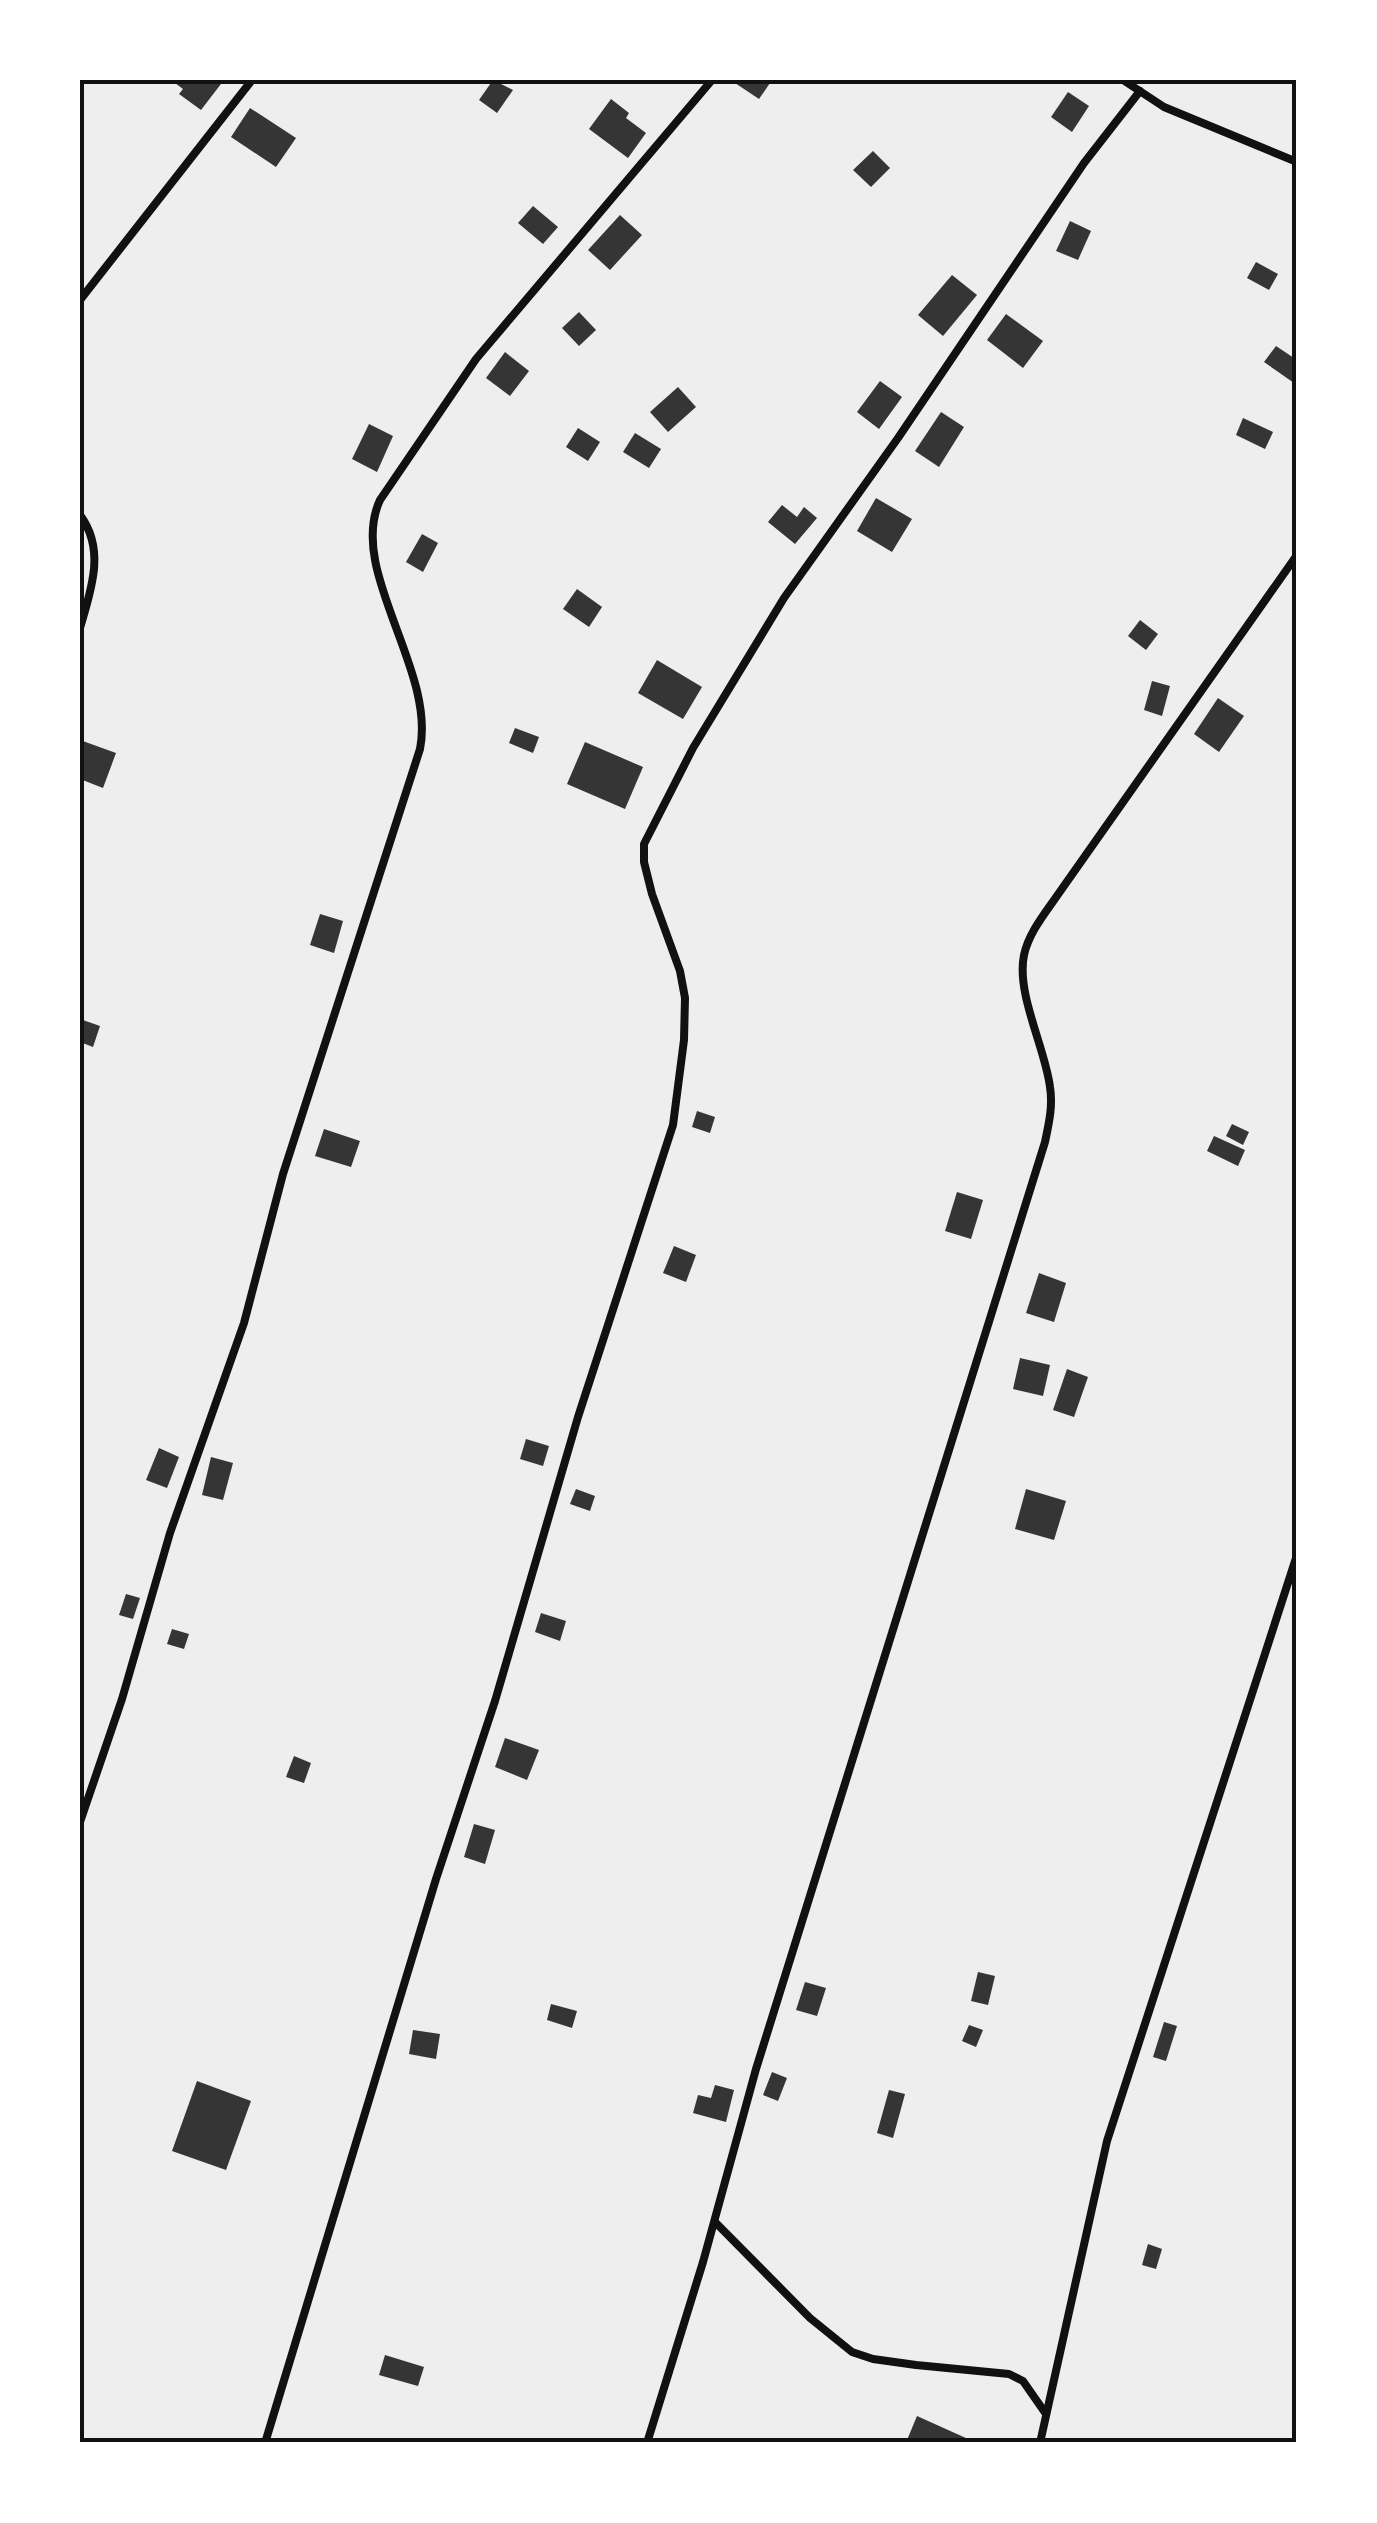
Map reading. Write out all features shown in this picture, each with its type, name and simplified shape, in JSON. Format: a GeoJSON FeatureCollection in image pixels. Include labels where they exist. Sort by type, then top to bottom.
{"type":"FeatureCollection","features":[{"type":"Feature","properties":{"kind":"lane"},"geometry":{"type":"LineString","coordinates":[[80,300],[252,80]]}},
{"type":"Feature","properties":{"kind":"lane"},"geometry":{"type":"LineString","coordinates":[[80,1822],[122,1699],[170,1534],[244,1323],[283,1174],[420,749],[422,716],[372,547],[372,517],[476,359],[712,80]]}},
{"type":"Feature","properties":{"kind":"lane"},"geometry":{"type":"LineString","coordinates":[[1126,81],[1164,107],[1297,162]]}},
{"type":"Feature","properties":{"kind":"lane"},"geometry":{"type":"LineString","coordinates":[[265,2443],[578,1418],[672,1126],[684,1040],[685,998],[676,958],[652,894],[644,844],[693,748],[784,598],[1084,164],[1140,90]]}},
{"type":"Feature","properties":{"kind":"lane"},"geometry":{"type":"LineString","coordinates":[[80,515],[93,540],[96,561],[80,628]]}},
{"type":"Feature","properties":{"kind":"lane"},"geometry":{"type":"LineString","coordinates":[[646,2443],[756,2070],[1045,1142],[1051,1114],[1050,1086],[1030,1009],[1023,961],[1027,946],[1059,893],[1297,556]]}},
{"type":"Feature","properties":{"kind":"lane"},"geometry":{"type":"LineString","coordinates":[[1040,2443],[1107,2142],[1297,1555]]}},
{"type":"Feature","properties":{"kind":"lane"},"geometry":{"type":"LineString","coordinates":[[714,2222],[810,2318],[852,2352],[888,2362],[1008,2374],[1023,2382],[1046,2414]]}},
{"type":"Feature","properties":{"kind":"shaded area"},"geometry":{"type":"Polygon","coordinates":[[[80,80],[1297,80],[1297,2443],[80,2443],[80,80]]]}},
{"type":"Feature","properties":{"kind":"building"},"geometry":{"type":"Polygon","coordinates":[[[171,80],[224,80],[201,110],[179,94],[183,89],[171,80]]]}},
{"type":"Feature","properties":{"kind":"building"},"geometry":{"type":"Polygon","coordinates":[[[493,80],[513,90],[497,113],[479,100],[493,80]]]}},
{"type":"Feature","properties":{"kind":"building"},"geometry":{"type":"Polygon","coordinates":[[[735,83],[770,83],[759,99],[735,83]]]}},
{"type":"Feature","properties":{"kind":"building"},"geometry":{"type":"Polygon","coordinates":[[[1068,92],[1089,106],[1072,132],[1051,117],[1068,92]]]}},
{"type":"Feature","properties":{"kind":"building"},"geometry":{"type":"Polygon","coordinates":[[[611,99],[629,113],[626,118],[646,133],[628,158],[589,129],[611,99]]]}},
{"type":"Feature","properties":{"kind":"building"},"geometry":{"type":"Polygon","coordinates":[[[250,108],[296,138],[276,167],[231,137],[250,108]]]}},
{"type":"Feature","properties":{"kind":"building"},"geometry":{"type":"Polygon","coordinates":[[[873,151],[890,168],[871,187],[853,170],[873,151]]]}},
{"type":"Feature","properties":{"kind":"building"},"geometry":{"type":"Polygon","coordinates":[[[533,206],[558,227],[543,244],[518,223],[533,206]]]}},
{"type":"Feature","properties":{"kind":"building"},"geometry":{"type":"Polygon","coordinates":[[[620,215],[642,235],[610,270],[588,250],[620,215]]]}},
{"type":"Feature","properties":{"kind":"building"},"geometry":{"type":"Polygon","coordinates":[[[1070,221],[1091,231],[1078,260],[1056,251],[1070,221]]]}},
{"type":"Feature","properties":{"kind":"building"},"geometry":{"type":"Polygon","coordinates":[[[1256,262],[1278,274],[1269,290],[1247,278],[1256,262]]]}},
{"type":"Feature","properties":{"kind":"building"},"geometry":{"type":"Polygon","coordinates":[[[952,275],[977,295],[943,336],[918,315],[952,275]]]}},
{"type":"Feature","properties":{"kind":"building"},"geometry":{"type":"Polygon","coordinates":[[[579,312],[596,330],[579,346],[562,328],[579,312]]]}},
{"type":"Feature","properties":{"kind":"building"},"geometry":{"type":"Polygon","coordinates":[[[1006,314],[1043,341],[1023,368],[987,340],[1006,314]]]}},
{"type":"Feature","properties":{"kind":"building"},"geometry":{"type":"Polygon","coordinates":[[[1276,346],[1297,360],[1294,383],[1264,362],[1276,346]]]}},
{"type":"Feature","properties":{"kind":"building"},"geometry":{"type":"Polygon","coordinates":[[[505,352],[529,371],[510,396],[486,378],[505,352]]]}},
{"type":"Feature","properties":{"kind":"building"},"geometry":{"type":"Polygon","coordinates":[[[880,381],[902,397],[879,429],[857,412],[880,381]]]}},
{"type":"Feature","properties":{"kind":"building"},"geometry":{"type":"Polygon","coordinates":[[[678,387],[696,407],[668,432],[650,412],[678,387]]]}},
{"type":"Feature","properties":{"kind":"building"},"geometry":{"type":"Polygon","coordinates":[[[941,412],[964,427],[939,467],[915,451],[941,412]]]}},
{"type":"Feature","properties":{"kind":"building"},"geometry":{"type":"Polygon","coordinates":[[[1243,418],[1273,432],[1265,449],[1236,435],[1243,418]]]}},
{"type":"Feature","properties":{"kind":"building"},"geometry":{"type":"Polygon","coordinates":[[[369,424],[393,436],[377,472],[352,459],[369,424]]]}},
{"type":"Feature","properties":{"kind":"building"},"geometry":{"type":"Polygon","coordinates":[[[578,428],[600,442],[588,461],[566,447],[578,428]]]}},
{"type":"Feature","properties":{"kind":"building"},"geometry":{"type":"Polygon","coordinates":[[[635,433],[661,449],[649,468],[623,452],[635,433]]]}},
{"type":"Feature","properties":{"kind":"building"},"geometry":{"type":"Polygon","coordinates":[[[876,498],[912,519],[892,552],[857,531],[876,498]]]}},
{"type":"Feature","properties":{"kind":"building"},"geometry":{"type":"Polygon","coordinates":[[[782,505],[797,517],[804,507],[817,518],[795,544],[768,522],[782,505]]]}},
{"type":"Feature","properties":{"kind":"building"},"geometry":{"type":"Polygon","coordinates":[[[422,534],[438,543],[423,572],[406,562],[422,534]]]}},
{"type":"Feature","properties":{"kind":"building"},"geometry":{"type":"Polygon","coordinates":[[[577,589],[602,607],[589,627],[563,609],[577,589]]]}},
{"type":"Feature","properties":{"kind":"building"},"geometry":{"type":"Polygon","coordinates":[[[1140,620],[1158,634],[1146,650],[1128,636],[1140,620]]]}},
{"type":"Feature","properties":{"kind":"building"},"geometry":{"type":"Polygon","coordinates":[[[657,660],[702,687],[683,719],[638,693],[657,660]]]}},
{"type":"Feature","properties":{"kind":"building"},"geometry":{"type":"Polygon","coordinates":[[[1152,681],[1170,686],[1162,716],[1144,710],[1152,681]]]}},
{"type":"Feature","properties":{"kind":"building"},"geometry":{"type":"Polygon","coordinates":[[[1218,698],[1244,716],[1219,752],[1194,734],[1218,698]]]}},
{"type":"Feature","properties":{"kind":"building"},"geometry":{"type":"Polygon","coordinates":[[[515,728],[539,737],[533,753],[509,743],[515,728]]]}},
{"type":"Feature","properties":{"kind":"building"},"geometry":{"type":"Polygon","coordinates":[[[80,740],[116,753],[103,788],[80,779],[80,740]]]}},
{"type":"Feature","properties":{"kind":"building"},"geometry":{"type":"Polygon","coordinates":[[[585,742],[643,767],[625,809],[567,784],[585,742]]]}},
{"type":"Feature","properties":{"kind":"building"},"geometry":{"type":"Polygon","coordinates":[[[320,914],[343,921],[334,953],[310,945],[320,914]]]}},
{"type":"Feature","properties":{"kind":"building"},"geometry":{"type":"Polygon","coordinates":[[[80,1019],[100,1026],[93,1047],[80,1042],[80,1019]]]}},
{"type":"Feature","properties":{"kind":"building"},"geometry":{"type":"Polygon","coordinates":[[[697,1111],[715,1117],[710,1133],[692,1127],[697,1111]]]}},
{"type":"Feature","properties":{"kind":"building"},"geometry":{"type":"Polygon","coordinates":[[[1232,1124],[1249,1132],[1243,1145],[1226,1136],[1232,1124]]]}},
{"type":"Feature","properties":{"kind":"building"},"geometry":{"type":"Polygon","coordinates":[[[324,1129],[360,1141],[351,1167],[315,1156],[324,1129]]]}},
{"type":"Feature","properties":{"kind":"building"},"geometry":{"type":"Polygon","coordinates":[[[1214,1136],[1245,1150],[1238,1166],[1207,1151],[1214,1136]]]}},
{"type":"Feature","properties":{"kind":"building"},"geometry":{"type":"Polygon","coordinates":[[[957,1192],[983,1200],[971,1239],[945,1231],[957,1192]]]}},
{"type":"Feature","properties":{"kind":"building"},"geometry":{"type":"Polygon","coordinates":[[[674,1246],[696,1255],[686,1282],[663,1273],[674,1246]]]}},
{"type":"Feature","properties":{"kind":"building"},"geometry":{"type":"Polygon","coordinates":[[[1039,1273],[1066,1283],[1054,1322],[1026,1313],[1039,1273]]]}},
{"type":"Feature","properties":{"kind":"building"},"geometry":{"type":"Polygon","coordinates":[[[1020,1358],[1050,1365],[1043,1396],[1013,1389],[1020,1358]]]}},
{"type":"Feature","properties":{"kind":"building"},"geometry":{"type":"Polygon","coordinates":[[[1067,1369],[1088,1377],[1074,1417],[1053,1410],[1067,1369]]]}},
{"type":"Feature","properties":{"kind":"building"},"geometry":{"type":"Polygon","coordinates":[[[526,1439],[549,1446],[543,1466],[520,1459],[526,1439]]]}},
{"type":"Feature","properties":{"kind":"building"},"geometry":{"type":"Polygon","coordinates":[[[159,1448],[179,1457],[167,1488],[146,1480],[159,1448]]]}},
{"type":"Feature","properties":{"kind":"building"},"geometry":{"type":"Polygon","coordinates":[[[211,1457],[233,1463],[223,1500],[202,1495],[211,1457]]]}},
{"type":"Feature","properties":{"kind":"building"},"geometry":{"type":"Polygon","coordinates":[[[576,1489],[595,1496],[590,1511],[570,1504],[576,1489]]]}},
{"type":"Feature","properties":{"kind":"building"},"geometry":{"type":"Polygon","coordinates":[[[1026,1489],[1066,1501],[1054,1540],[1015,1529],[1026,1489]]]}},
{"type":"Feature","properties":{"kind":"building"},"geometry":{"type":"Polygon","coordinates":[[[126,1594],[140,1598],[133,1619],[119,1615],[126,1594]]]}},
{"type":"Feature","properties":{"kind":"building"},"geometry":{"type":"Polygon","coordinates":[[[541,1613],[566,1621],[560,1641],[535,1632],[541,1613]]]}},
{"type":"Feature","properties":{"kind":"building"},"geometry":{"type":"Polygon","coordinates":[[[172,1629],[189,1634],[184,1649],[167,1644],[172,1629]]]}},
{"type":"Feature","properties":{"kind":"building"},"geometry":{"type":"Polygon","coordinates":[[[505,1738],[539,1750],[527,1780],[495,1767],[505,1738]]]}},
{"type":"Feature","properties":{"kind":"building"},"geometry":{"type":"Polygon","coordinates":[[[294,1756],[311,1763],[304,1783],[286,1777],[294,1756]]]}},
{"type":"Feature","properties":{"kind":"building"},"geometry":{"type":"Polygon","coordinates":[[[474,1824],[495,1830],[485,1864],[464,1857],[474,1824]]]}},
{"type":"Feature","properties":{"kind":"building"},"geometry":{"type":"Polygon","coordinates":[[[978,1972],[995,1976],[988,2005],[971,2001],[978,1972]]]}},
{"type":"Feature","properties":{"kind":"building"},"geometry":{"type":"Polygon","coordinates":[[[805,1982],[826,1988],[817,2016],[796,2010],[805,1982]]]}},
{"type":"Feature","properties":{"kind":"building"},"geometry":{"type":"Polygon","coordinates":[[[551,2004],[577,2011],[572,2028],[547,2020],[551,2004]]]}},
{"type":"Feature","properties":{"kind":"building"},"geometry":{"type":"Polygon","coordinates":[[[1164,2022],[1177,2026],[1166,2061],[1153,2057],[1164,2022]]]}},
{"type":"Feature","properties":{"kind":"building"},"geometry":{"type":"Polygon","coordinates":[[[969,2025],[983,2030],[976,2047],[962,2041],[969,2025]]]}},
{"type":"Feature","properties":{"kind":"building"},"geometry":{"type":"Polygon","coordinates":[[[413,2030],[440,2034],[436,2059],[409,2054],[413,2030]]]}},
{"type":"Feature","properties":{"kind":"building"},"geometry":{"type":"Polygon","coordinates":[[[772,2072],[787,2078],[778,2101],[763,2095],[772,2072]]]}},
{"type":"Feature","properties":{"kind":"building"},"geometry":{"type":"Polygon","coordinates":[[[197,2081],[251,2101],[226,2170],[172,2151],[197,2081]]]}},
{"type":"Feature","properties":{"kind":"building"},"geometry":{"type":"Polygon","coordinates":[[[715,2085],[734,2090],[726,2122],[693,2113],[698,2095],[711,2098],[715,2085]]]}},
{"type":"Feature","properties":{"kind":"building"},"geometry":{"type":"Polygon","coordinates":[[[889,2090],[905,2094],[893,2138],[877,2133],[889,2090]]]}},
{"type":"Feature","properties":{"kind":"building"},"geometry":{"type":"Polygon","coordinates":[[[1148,2244],[1162,2249],[1156,2269],[1142,2265],[1148,2244]]]}},
{"type":"Feature","properties":{"kind":"building"},"geometry":{"type":"Polygon","coordinates":[[[385,2355],[424,2367],[418,2386],[379,2375],[385,2355]]]}},
{"type":"Feature","properties":{"kind":"building"},"geometry":{"type":"Polygon","coordinates":[[[917,2416],[977,2443],[913,2443],[907,2440],[917,2416]]]}}]}
